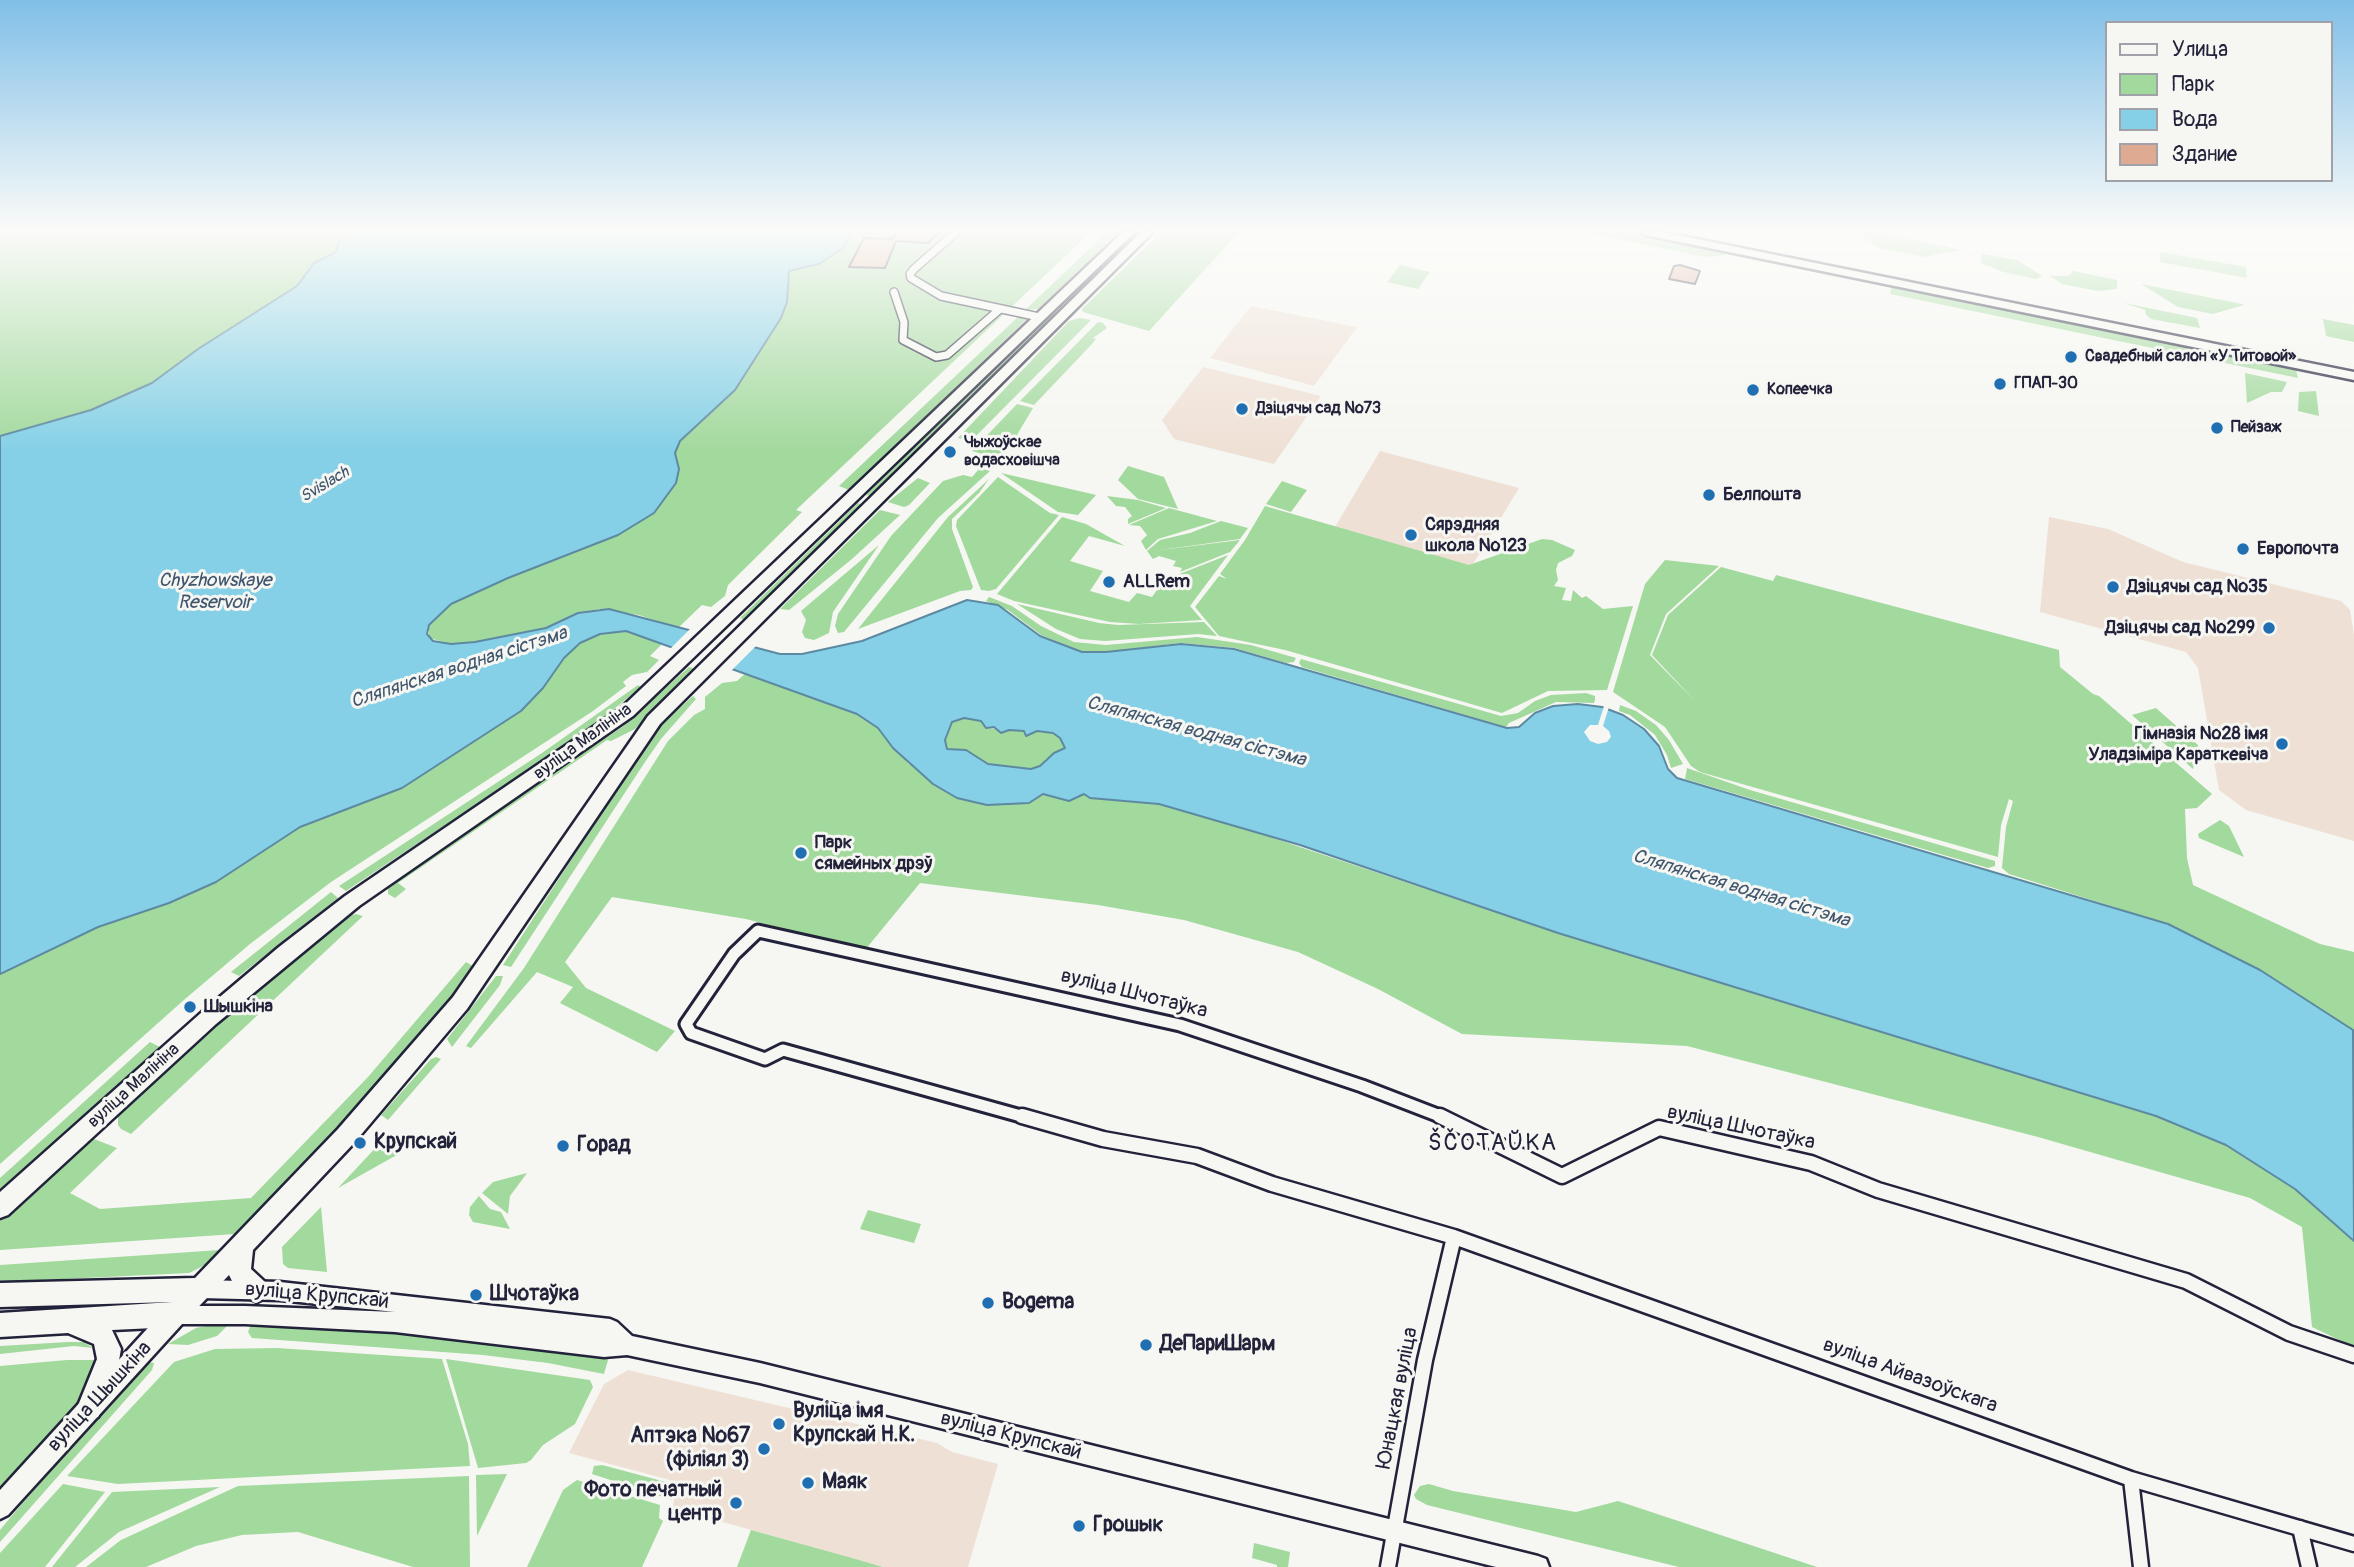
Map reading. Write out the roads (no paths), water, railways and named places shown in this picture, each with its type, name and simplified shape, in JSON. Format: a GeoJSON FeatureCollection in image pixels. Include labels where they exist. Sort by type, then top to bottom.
{"type":"FeatureCollection","features":[{"type":"Feature","properties":{"kind":"main road","name":"вуліца Малініна"},"geometry":{"type":"LineString","coordinates":[[0,1207],[209,1018],[286,953],[352,901],[568,755],[626,712],[1051,305]]}},
{"type":"Feature","properties":{"kind":"main road","name":"вуліца Малініна"},"geometry":{"type":"LineString","coordinates":[[201,1289],[346,1136],[437,1031],[494,957],[650,725],[1072,305]]}},
{"type":"Feature","properties":{"kind":"main road"},"geometry":{"type":"LineString","coordinates":[[2006,305],[2354,376]]}},
{"type":"Feature","properties":{"kind":"main road"},"geometry":{"type":"LineString","coordinates":[[2053,305],[2354,366]]}},
{"type":"Feature","properties":{"kind":"main road"},"geometry":{"type":"LineString","coordinates":[[1044,312],[1065,312]]}},
{"type":"Feature","properties":{"kind":"main road"},"geometry":{"type":"LineString","coordinates":[[242,1245],[239,1270],[257,1290]]}},
{"type":"Feature","properties":{"kind":"main road","name":"вуліца Крупскай"},"geometry":{"type":"LineString","coordinates":[[0,1295],[201,1289]]}},
{"type":"Feature","properties":{"kind":"main road","name":"вуліца Шышкіна"},"geometry":{"type":"LineString","coordinates":[[0,1507],[201,1289]]}},
{"type":"Feature","properties":{"kind":"main road","name":"вуліца Крупскай"},"geometry":{"type":"LineString","coordinates":[[0,1325],[176,1315]]}},
{"type":"Feature","properties":{"kind":"main road"},"geometry":{"type":"LineString","coordinates":[[68,1321],[102,1336],[108,1344],[109,1359],[104,1378],[89,1408]]}},
{"type":"Feature","properties":{"kind":"street"},"geometry":{"type":"LineString","coordinates":[[900,305],[904,322],[903,340],[936,357],[947,355],[1000,309]]}},
{"type":"Feature","properties":{"kind":"street"},"geometry":{"type":"LineString","coordinates":[[983,305],[1044,312]]}},
{"type":"Feature","properties":{"kind":"street","name":"вуліца Шчотаўка"},"geometry":{"type":"LineString","coordinates":[[1454,1237],[1272,1184],[1197,1156],[1103,1139],[783,1050],[765,1059],[691,1033],[686,1024],[734,954],[758,932],[1181,1026],[1362,1086],[1452,1121],[1562,1176],[1659,1128],[1811,1163],[1878,1190],[2186,1281],[2289,1333],[2354,1355]]}},
{"type":"Feature","properties":{"kind":"street","name":"вуліца Айвазоўскага"},"geometry":{"type":"LineString","coordinates":[[1454,1237],[2131,1479],[2354,1544]]}},
{"type":"Feature","properties":{"kind":"street","name":"Юнацкая вуліца"},"geometry":{"type":"LineString","coordinates":[[1388,1567],[1425,1360],[1454,1237]]}},
{"type":"Feature","properties":{"kind":"street","name":"вуліца Крупскай"},"geometry":{"type":"LineString","coordinates":[[201,1289],[257,1290],[455,1309],[610,1329],[627,1345]]}},
{"type":"Feature","properties":{"kind":"street","name":"вуліца Крупскай"},"geometry":{"type":"LineString","coordinates":[[176,1315],[245,1315],[395,1322],[604,1347],[627,1345],[760,1373],[1538,1567]]}},
{"type":"Feature","properties":{"kind":"street"},"geometry":{"type":"LineString","coordinates":[[2131,1479],[2141,1567]]}},
{"type":"Feature","properties":{"kind":"street"},"geometry":{"type":"LineString","coordinates":[[2300,1528],[2309,1567]]}},
{"type":"Feature","properties":{"kind":"water"},"geometry":{"type":"Polygon","coordinates":[[[267,305],[786,305],[781,318],[735,390],[680,441],[675,453],[679,469],[676,483],[654,513],[618,535],[508,578],[451,604],[429,625],[427,634],[433,641],[451,644],[475,642],[546,628],[578,613],[609,609],[780,654],[802,654],[862,641],[967,600],[998,605],[1040,636],[1082,652],[1181,644],[1234,649],[1507,728],[1519,727],[1535,713],[1553,706],[1578,704],[1602,707],[1623,715],[1644,729],[1659,746],[1668,769],[1677,778],[2168,924],[2260,970],[2353,1030],[2354,1241],[2295,1189],[2226,1145],[2156,1116],[1558,933],[1300,845],[1159,804],[1090,798],[1084,794],[1069,801],[1043,794],[1029,803],[987,805],[957,798],[933,784],[893,748],[878,728],[857,714],[626,631],[600,634],[580,643],[564,658],[543,688],[521,711],[402,788],[300,827],[216,882],[169,903],[98,927],[0,974],[0,436],[91,410],[152,383],[198,349],[267,305]],[[964,718],[952,722],[945,740],[947,749],[966,750],[988,764],[1031,769],[1040,766],[1054,753],[1065,748],[1060,738],[1053,733],[1037,731],[1026,736],[1024,731],[1009,730],[1001,733],[994,727],[986,728],[981,721],[964,718]]]}},
{"type":"Feature","properties":{"kind":"place","name":"Свадебный салон «У Титовой»"},"geometry":{"type":"Point","coordinates":[2071,357]}},
{"type":"Feature","properties":{"kind":"place","name":"ГПАП-30"},"geometry":{"type":"Point","coordinates":[2000,384]}},
{"type":"Feature","properties":{"kind":"place","name":"Копеечка"},"geometry":{"type":"Point","coordinates":[1753,390]}},
{"type":"Feature","properties":{"kind":"place","name":"Дзіцячы сад №73"},"geometry":{"type":"Point","coordinates":[1242,409]}},
{"type":"Feature","properties":{"kind":"place","name":"Пейзаж"},"geometry":{"type":"Point","coordinates":[2217,428]}},
{"type":"Feature","properties":{"kind":"place","name":"Чыжоўскае водасховішча"},"geometry":{"type":"Point","coordinates":[950,452]}},
{"type":"Feature","properties":{"kind":"place","name":"Белпошта"},"geometry":{"type":"Point","coordinates":[1709,495]}},
{"type":"Feature","properties":{"kind":"place","name":"Сярэдняя школа №123"},"geometry":{"type":"Point","coordinates":[1411,535]}},
{"type":"Feature","properties":{"kind":"place","name":"Европочта"},"geometry":{"type":"Point","coordinates":[2243,549]}},
{"type":"Feature","properties":{"kind":"place","name":"ALLRem"},"geometry":{"type":"Point","coordinates":[1109,582]}},
{"type":"Feature","properties":{"kind":"place","name":"Дзіцячы сад №35"},"geometry":{"type":"Point","coordinates":[2113,587]}},
{"type":"Feature","properties":{"kind":"place","name":"Дзіцячы сад №299"},"geometry":{"type":"Point","coordinates":[2269,628]}},
{"type":"Feature","properties":{"kind":"place","name":"Гімназія №28 імя Уладзіміра Караткевіча"},"geometry":{"type":"Point","coordinates":[2282,744]}},
{"type":"Feature","properties":{"kind":"place","name":"Парк сямейных дрэў"},"geometry":{"type":"Point","coordinates":[801,853]}},
{"type":"Feature","properties":{"kind":"place","name":"Шышкіна"},"geometry":{"type":"Point","coordinates":[190,1007]}},
{"type":"Feature","properties":{"kind":"place","name":"Крупскай"},"geometry":{"type":"Point","coordinates":[360,1143]}},
{"type":"Feature","properties":{"kind":"place","name":"Горад"},"geometry":{"type":"Point","coordinates":[563,1146]}},
{"type":"Feature","properties":{"kind":"place","name":"Шчотаўка"},"geometry":{"type":"Point","coordinates":[476,1295]}},
{"type":"Feature","properties":{"kind":"place","name":"Bogema"},"geometry":{"type":"Point","coordinates":[988,1303]}},
{"type":"Feature","properties":{"kind":"place","name":"ДеПариШарм"},"geometry":{"type":"Point","coordinates":[1146,1345]}},
{"type":"Feature","properties":{"kind":"place","name":"Вуліца імя Крупскай Н.К."},"geometry":{"type":"Point","coordinates":[779,1424]}},
{"type":"Feature","properties":{"kind":"place","name":"Аптэка №67 (філіял 3)"},"geometry":{"type":"Point","coordinates":[764,1449]}},
{"type":"Feature","properties":{"kind":"place","name":"Маяк"},"geometry":{"type":"Point","coordinates":[808,1483]}},
{"type":"Feature","properties":{"kind":"place","name":"Фото печатный центр"},"geometry":{"type":"Point","coordinates":[736,1503]}},
{"type":"Feature","properties":{"kind":"place","name":"Грошык"},"geometry":{"type":"Point","coordinates":[1079,1526]}},
{"type":"Feature","properties":{"kind":"district","name":"ŠČOTAŬKA"},"geometry":{"type":"Point","coordinates":[1493,1144]}},
{"type":"Feature","properties":{"kind":"water label","name":"Svislach"},"geometry":{"type":"Point","coordinates":[325,485]}},
{"type":"Feature","properties":{"kind":"water label","name":"Chyzhowskaye Reservoir"},"geometry":{"type":"Point","coordinates":[215,592]}},
{"type":"Feature","properties":{"kind":"water label","name":"Сляпянская водная сістэма"},"geometry":{"type":"Point","coordinates":[459,668]}},
{"type":"Feature","properties":{"kind":"water label","name":"Сляпянская водная сістэма"},"geometry":{"type":"Point","coordinates":[1196,732]}},
{"type":"Feature","properties":{"kind":"water label","name":"Сляпянская водная сістэма"},"geometry":{"type":"Point","coordinates":[1741,889]}}]}
